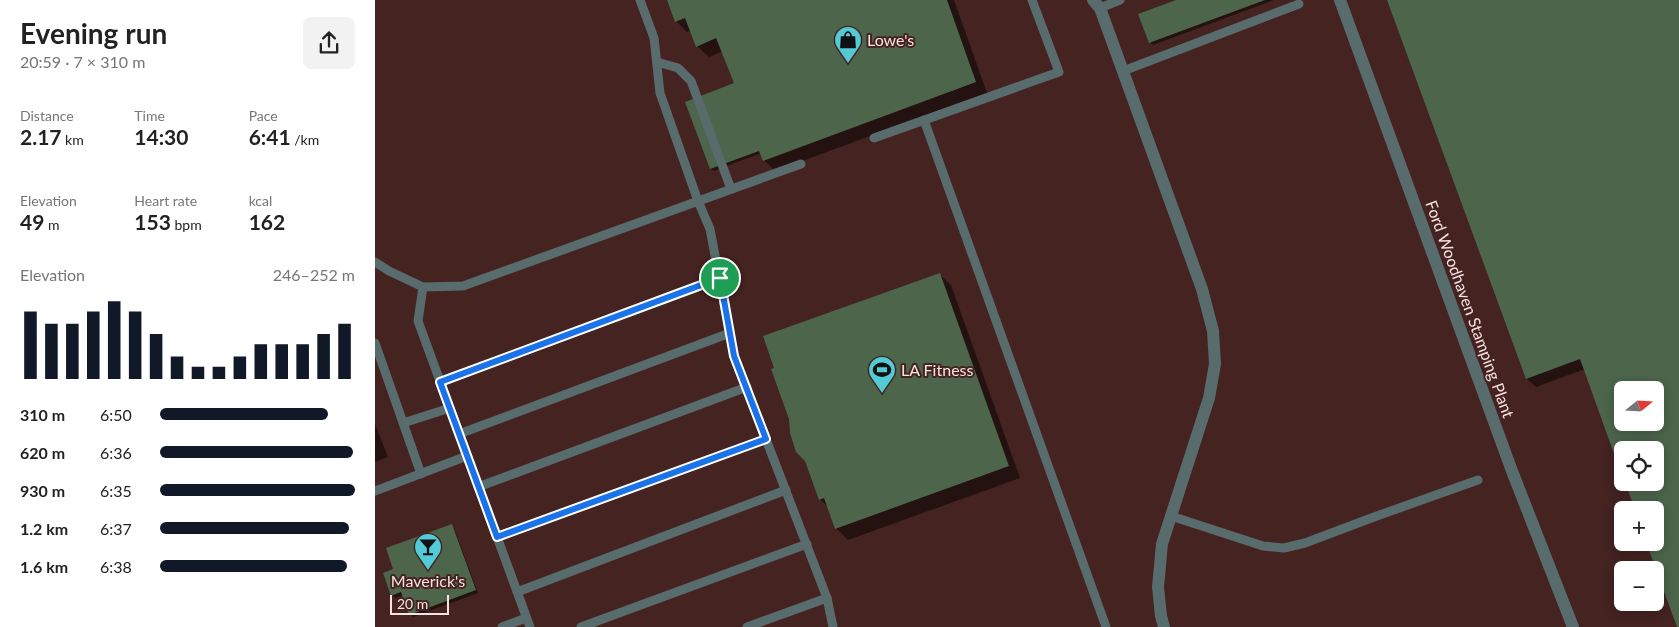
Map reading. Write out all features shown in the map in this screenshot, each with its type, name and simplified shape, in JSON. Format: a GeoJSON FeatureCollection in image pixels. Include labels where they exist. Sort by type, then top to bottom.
{"type":"FeatureCollection","features":[{"type":"Feature","properties":{"kind":"street","name":"Ford Woodhaven Stamping Plant"},"geometry":{"type":"LineString","coordinates":[[1340,0],[1512,472],[1573,627]]}},
{"type":"Feature","properties":{"kind":"street"},"geometry":{"type":"LineString","coordinates":[[1098,3],[1202,289],[1213,331],[1215,364],[1209,398],[1161,544],[1158,587],[1164,627]]}},
{"type":"Feature","properties":{"kind":"lane"},"geometry":{"type":"LineString","coordinates":[[640,0],[654,38],[660,93],[698,201],[710,229],[734,356],[827,598],[833,627]]}},
{"type":"Feature","properties":{"kind":"lane"},"geometry":{"type":"LineString","coordinates":[[874,138],[1059,72],[1031,0]]}},
{"type":"Feature","properties":{"kind":"lane"},"geometry":{"type":"LineString","coordinates":[[1098,3],[1120,0]]}},
{"type":"Feature","properties":{"kind":"lane"},"geometry":{"type":"LineString","coordinates":[[1123,71],[1299,4]]}},
{"type":"Feature","properties":{"kind":"lane"},"geometry":{"type":"LineString","coordinates":[[657,62],[678,68],[691,82],[731,189]]}},
{"type":"Feature","properties":{"kind":"lane"},"geometry":{"type":"LineString","coordinates":[[924,120],[1106,627]]}},
{"type":"Feature","properties":{"kind":"lane"},"geometry":{"type":"LineString","coordinates":[[375,262],[389,271],[423,286],[463,286],[801,164]]}},
{"type":"Feature","properties":{"kind":"lane"},"geometry":{"type":"LineString","coordinates":[[440,382],[720,278]]}},
{"type":"Feature","properties":{"kind":"lane"},"geometry":{"type":"LineString","coordinates":[[423,286],[418,321],[530,627]]}},
{"type":"Feature","properties":{"kind":"lane"},"geometry":{"type":"LineString","coordinates":[[459,434],[730,333]]}},
{"type":"Feature","properties":{"kind":"lane"},"geometry":{"type":"LineString","coordinates":[[375,343],[421,474]]}},
{"type":"Feature","properties":{"kind":"lane"},"geometry":{"type":"LineString","coordinates":[[478,487],[747,387]]}},
{"type":"Feature","properties":{"kind":"lane"},"geometry":{"type":"LineString","coordinates":[[403,423],[450,408]]}},
{"type":"Feature","properties":{"kind":"lane"},"geometry":{"type":"LineString","coordinates":[[497,537],[766,439]]}},
{"type":"Feature","properties":{"kind":"lane"},"geometry":{"type":"LineString","coordinates":[[375,491],[467,456]]}},
{"type":"Feature","properties":{"kind":"lane"},"geometry":{"type":"LineString","coordinates":[[1171,516],[1263,546],[1284,548],[1305,543],[1478,480]]}},
{"type":"Feature","properties":{"kind":"lane"},"geometry":{"type":"LineString","coordinates":[[517,592],[786,490]]}},
{"type":"Feature","properties":{"kind":"lane"},"geometry":{"type":"LineString","coordinates":[[581,627],[807,544]]}},
{"type":"Feature","properties":{"kind":"lane"},"geometry":{"type":"LineString","coordinates":[[747,627],[827,598]]}},
{"type":"Feature","properties":{"kind":"lane"},"geometry":{"type":"LineString","coordinates":[[502,627],[527,618]]}},
{"type":"Feature","properties":{"kind":"building","name":"Lowe's"},"geometry":{"type":"Polygon","coordinates":[[[667,0],[947,0],[976,82],[763,161],[759,151],[710,169],[685,102],[734,83],[716,38],[696,47],[685,18],[675,22],[667,0]]]}},
{"type":"Feature","properties":{"kind":"building"},"geometry":{"type":"Polygon","coordinates":[[[1176,0],[1265,0],[1149,43],[1138,14],[1176,0]]]}},
{"type":"Feature","properties":{"kind":"building"},"geometry":{"type":"Polygon","coordinates":[[[1387,0],[1679,0],[1679,627],[1677,627],[1664,591],[1664,561],[1653,561],[1649,551],[1664,551],[1664,501],[1632,501],[1628,491],[1664,491],[1664,441],[1614,441],[1614,454],[1580,359],[1526,379],[1387,0]]]}},
{"type":"Feature","properties":{"kind":"building","name":"LA Fitness"},"geometry":{"type":"Polygon","coordinates":[[[940,273],[1009,466],[835,529],[824,498],[819,500],[805,461],[796,452],[790,433],[789,419],[771,369],[774,368],[763,336],[940,273]]]}},
{"type":"Feature","properties":{"kind":"building","name":"Maverick's"},"geometry":{"type":"Polygon","coordinates":[[[452,524],[476,590],[409,615],[401,592],[391,596],[383,573],[393,569],[386,548],[452,524]]]}},
{"type":"Feature","properties":{"kind":"place","name":"Lowe's"},"geometry":{"type":"Point","coordinates":[848,64]}},
{"type":"Feature","properties":{"kind":"place","name":"LA Fitness"},"geometry":{"type":"Point","coordinates":[882,394]}},
{"type":"Feature","properties":{"kind":"place","name":"Maverick's"},"geometry":{"type":"Point","coordinates":[428,571]}},
{"type":"Feature","properties":{"kind":"route"},"geometry":{"type":"LineString","coordinates":[[720,278],[734,356],[766,439],[497,537],[440,382],[720,278]]}}]}
